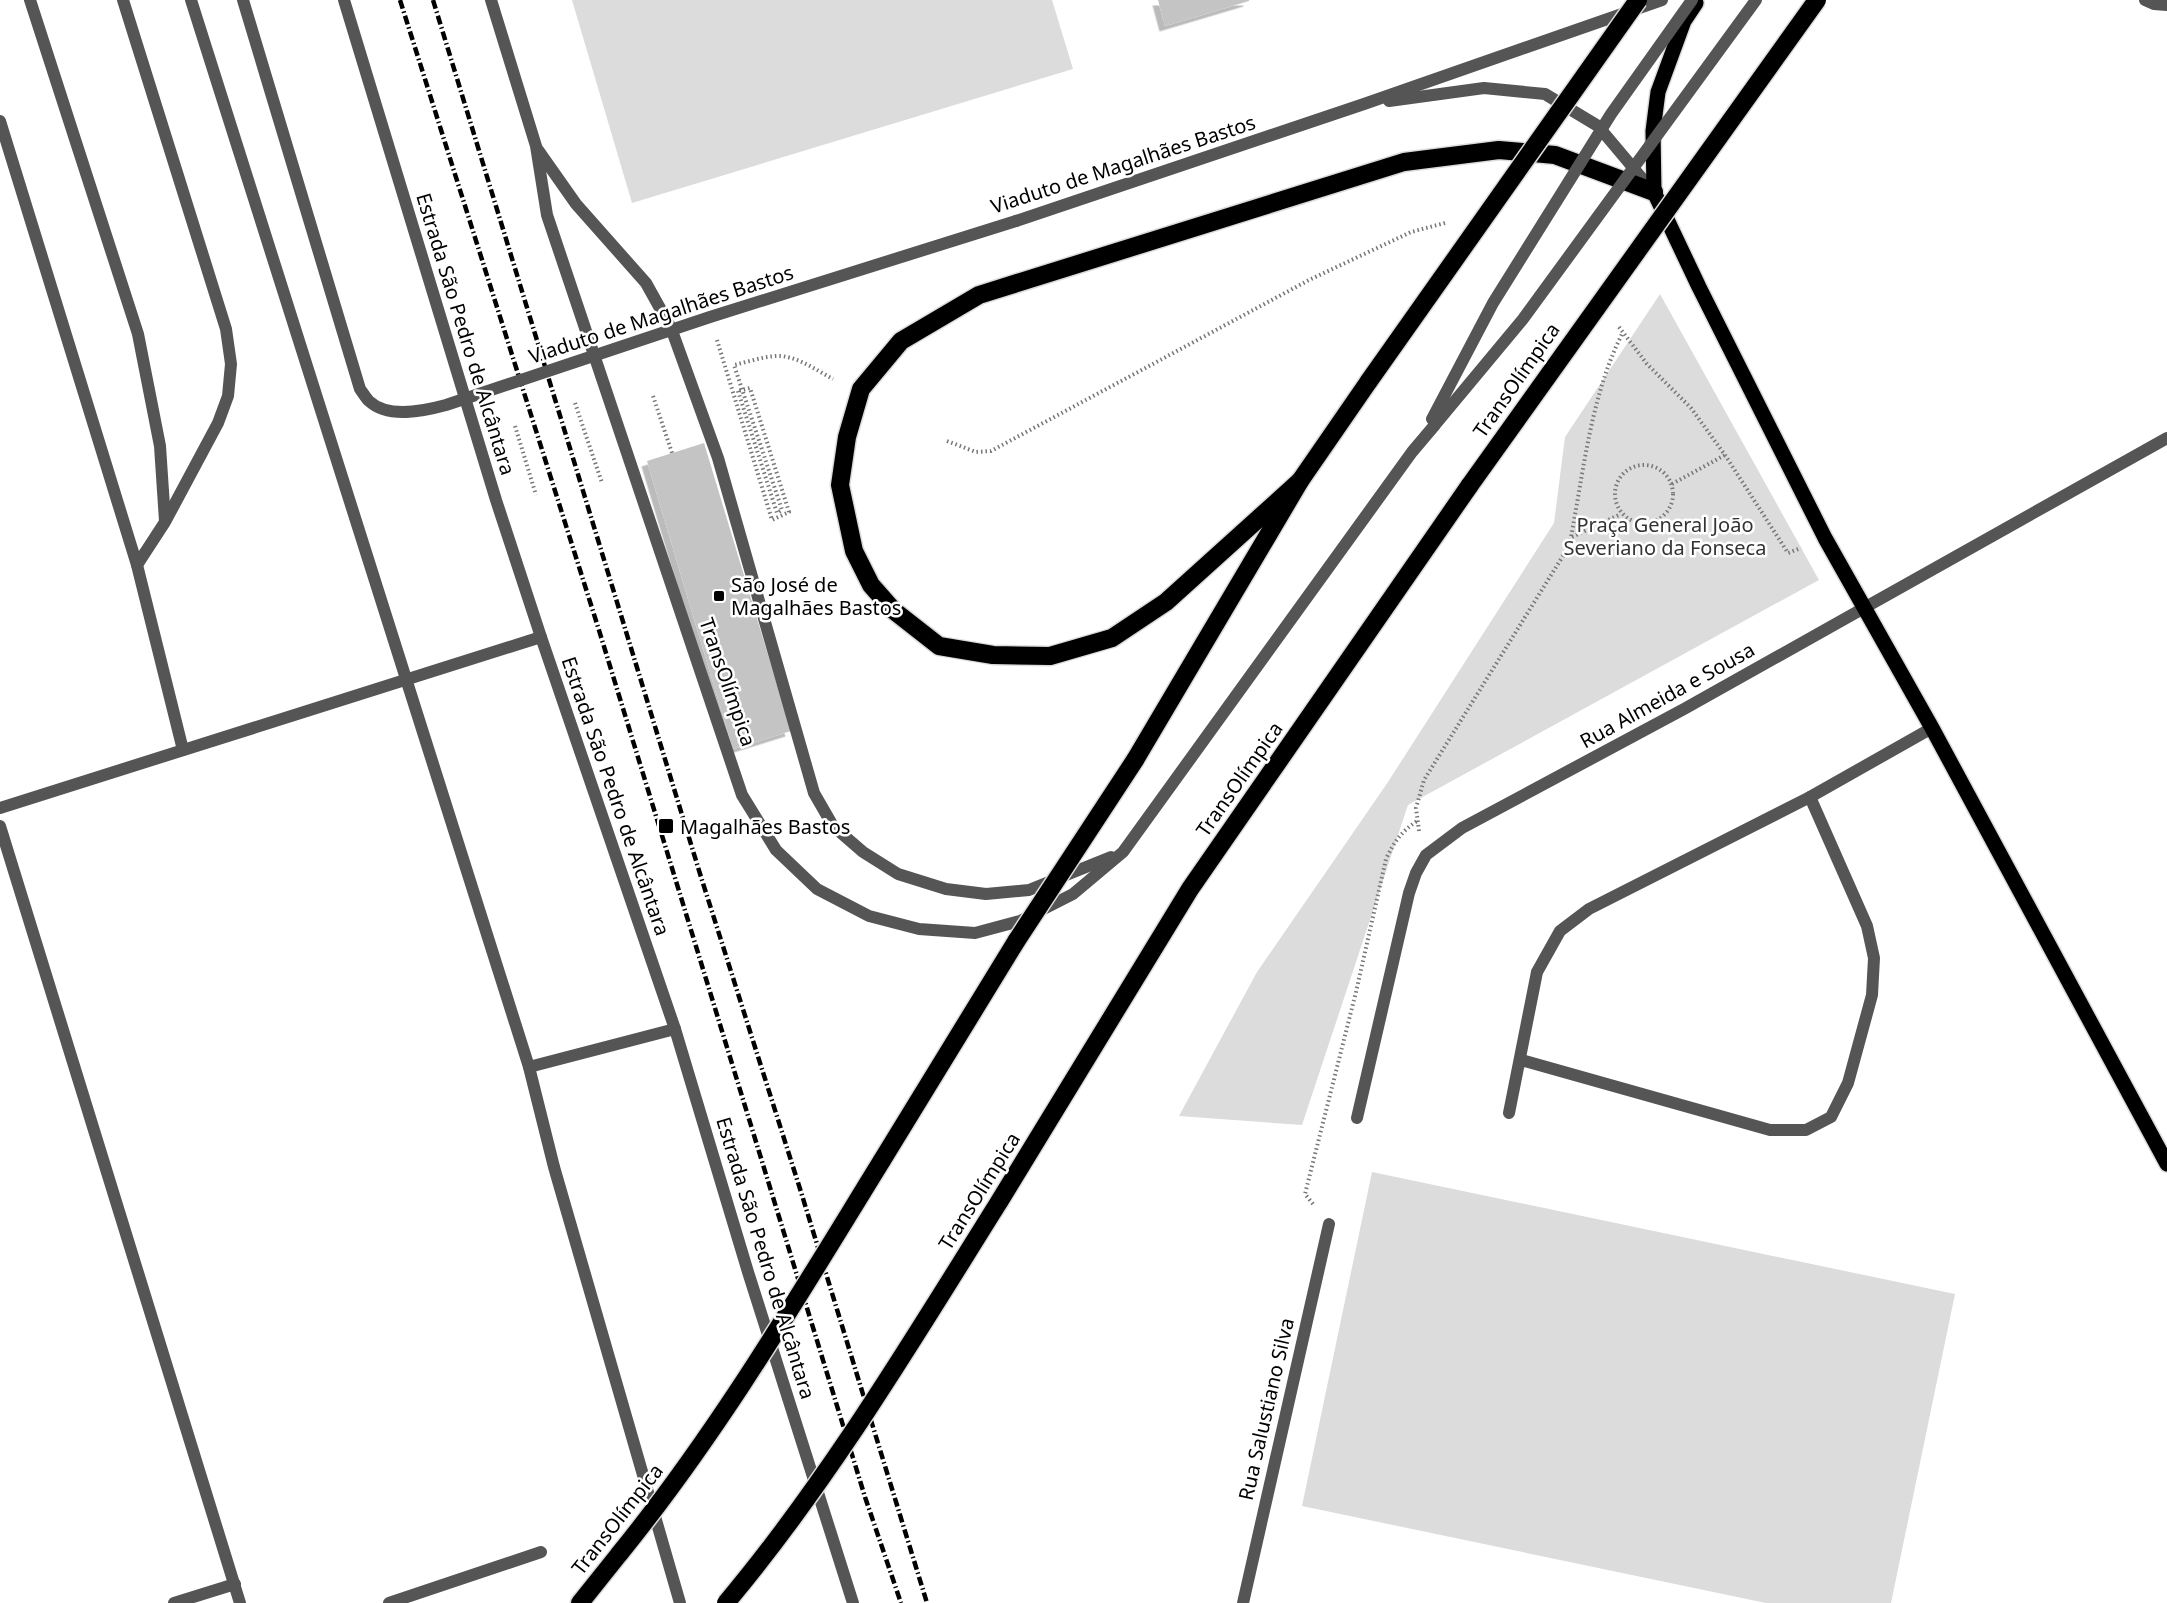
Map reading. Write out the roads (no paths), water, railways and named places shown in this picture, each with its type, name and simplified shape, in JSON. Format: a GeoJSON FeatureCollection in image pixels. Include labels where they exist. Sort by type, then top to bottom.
{"type":"FeatureCollection","features":[{"type":"Feature","properties":{"kind":"highway","name":"TransOlímpica"},"geometry":{"type":"LineString","coordinates":[[580,1603],[663,1501],[768,1346],[1017,940],[1135,760],[1300,481],[1638,0]]}},
{"type":"Feature","properties":{"kind":"highway","name":"TransOlímpica"},"geometry":{"type":"LineString","coordinates":[[726,1603],[747,1578],[855,1430],[999,1202],[1190,889],[1470,485],[1817,0]]}},
{"type":"Feature","properties":{"kind":"highway"},"geometry":{"type":"LineString","coordinates":[[1300,481],[1166,602],[1112,638],[1050,656],[993,656],[939,646],[893,610],[871,585],[854,551],[840,484],[847,437],[861,389],[901,341],[980,295],[1415,161],[1499,150],[1555,155],[1654,192]]}},
{"type":"Feature","properties":{"kind":"main road"},"geometry":{"type":"LineString","coordinates":[[1698,0],[1684,21],[1658,92],[1653,130],[1654,192],[1825,538],[1932,728],[2167,1164]]}},
{"type":"Feature","properties":{"kind":"street"},"geometry":{"type":"LineString","coordinates":[[30,0],[138,334],[160,446],[165,522]]}},
{"type":"Feature","properties":{"kind":"street"},"geometry":{"type":"LineString","coordinates":[[123,0],[226,329],[231,364],[228,396],[218,423],[165,522],[137,565]]}},
{"type":"Feature","properties":{"kind":"street"},"geometry":{"type":"LineString","coordinates":[[191,0],[529,1067],[554,1167],[680,1603]]}},
{"type":"Feature","properties":{"kind":"street","name":"Viaduto de Magalhães Bastos"},"geometry":{"type":"LineString","coordinates":[[243,0],[360,389],[369,401],[382,408],[422,411],[1016,221],[1365,104],[1662,0]]}},
{"type":"Feature","properties":{"kind":"street","name":"Estrada São Pedro de Alcântara"},"geometry":{"type":"LineString","coordinates":[[344,0],[489,478],[675,1029],[748,1272],[853,1603]]}},
{"type":"Feature","properties":{"kind":"street","name":"TransOlímpica"},"geometry":{"type":"LineString","coordinates":[[490,0],[536,146],[547,215],[742,795],[776,850],[817,889],[869,916],[919,929],[975,933],[1020,921],[1073,894],[1123,852],[1432,424],[1522,319],[1756,0]]}},
{"type":"Feature","properties":{"kind":"street","name":"TransOlímpica"},"geometry":{"type":"LineString","coordinates":[[1432,424],[1499,293],[1611,114],[1692,0]]}},
{"type":"Feature","properties":{"kind":"street"},"geometry":{"type":"LineString","coordinates":[[2145,0],[2154,4],[2167,5]]}},
{"type":"Feature","properties":{"kind":"street","name":"Viaduto de Magalhães Bastos"},"geometry":{"type":"LineString","coordinates":[[1365,104],[1484,88],[1545,94],[1598,126],[1654,192]]}},
{"type":"Feature","properties":{"kind":"street"},"geometry":{"type":"LineString","coordinates":[[0,121],[137,565],[183,750]]}},
{"type":"Feature","properties":{"kind":"street","name":"TransOlímpica"},"geometry":{"type":"LineString","coordinates":[[536,146],[576,204],[646,283],[671,328],[718,458],[814,793],[833,826],[862,852],[898,874],[946,889],[986,894],[1029,890],[1123,852]]}},
{"type":"Feature","properties":{"kind":"street","name":"Rua Almeida e Sousa"},"geometry":{"type":"LineString","coordinates":[[1357,1118],[1409,893],[1426,855],[1462,828],[1684,709],[2167,438]]}},
{"type":"Feature","properties":{"kind":"street"},"geometry":{"type":"LineString","coordinates":[[0,808],[541,637]]}},
{"type":"Feature","properties":{"kind":"street"},"geometry":{"type":"LineString","coordinates":[[1509,1113],[1537,972],[1560,931],[1590,909],[1810,797],[1932,728]]}},
{"type":"Feature","properties":{"kind":"street"},"geometry":{"type":"LineString","coordinates":[[1521,1060],[1770,1130],[1806,1130],[1831,1117],[1848,1083],[1866,1017],[1872,994],[1874,958],[1867,926],[1810,797]]}},
{"type":"Feature","properties":{"kind":"street"},"geometry":{"type":"LineString","coordinates":[[0,826],[240,1603]]}},
{"type":"Feature","properties":{"kind":"street"},"geometry":{"type":"LineString","coordinates":[[529,1067],[675,1029]]}},
{"type":"Feature","properties":{"kind":"street","name":"Rua Salustiano Silva"},"geometry":{"type":"LineString","coordinates":[[1243,1603],[1329,1224]]}},
{"type":"Feature","properties":{"kind":"street"},"geometry":{"type":"LineString","coordinates":[[389,1603],[541,1552]]}},
{"type":"Feature","properties":{"kind":"street"},"geometry":{"type":"LineString","coordinates":[[174,1603],[235,1584]]}},
{"type":"Feature","properties":{"kind":"railway"},"geometry":{"type":"LineString","coordinates":[[400,0],[598,627],[865,1497],[901,1603]]}},
{"type":"Feature","properties":{"kind":"railway"},"geometry":{"type":"LineString","coordinates":[[433,0],[701,877],[801,1192],[927,1603]]}},
{"type":"Feature","properties":{"kind":"place","name":"São José de Magalhães Bastos"},"geometry":{"type":"Point","coordinates":[719,596]}},
{"type":"Feature","properties":{"kind":"place","name":"Magalhães Bastos"},"geometry":{"type":"Point","coordinates":[666,826]}},
{"type":"Feature","properties":{"kind":"park label","name":"Praça General João Severiano da Fonseca"},"geometry":{"type":"Point","coordinates":[1665,536]}}]}
